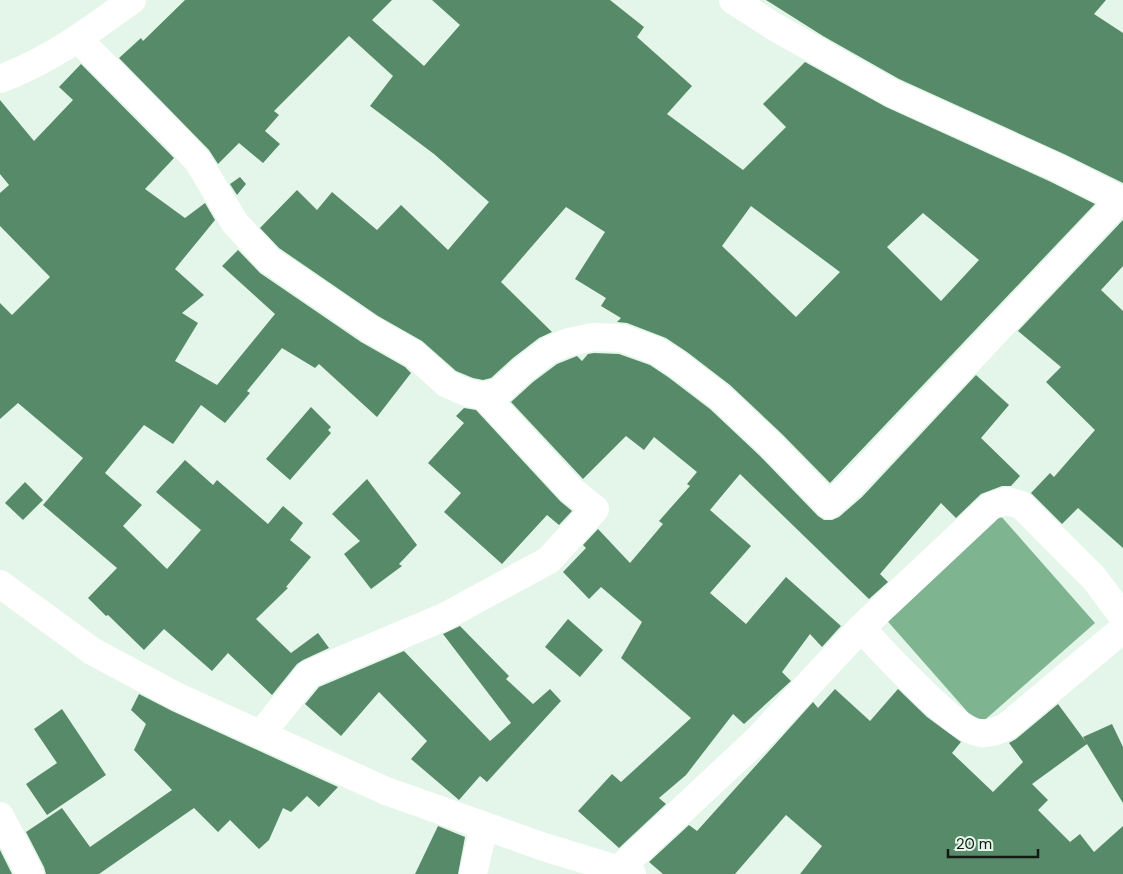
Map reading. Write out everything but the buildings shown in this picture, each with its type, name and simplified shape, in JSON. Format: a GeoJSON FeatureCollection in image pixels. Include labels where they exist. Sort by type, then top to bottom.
{"type":"FeatureCollection","features":[{"type":"Feature","properties":{"kind":"street"},"geometry":{"type":"LineString","coordinates":[[0,78],[18,72],[78,39],[132,0]]}},
{"type":"Feature","properties":{"kind":"street"},"geometry":{"type":"LineString","coordinates":[[78,39],[198,161],[235,223],[269,260],[370,329],[414,354],[447,384],[468,393],[484,396],[499,392],[549,350],[570,342],[593,337],[622,338],[657,351],[720,397],[772,445],[829,505],[851,485],[1122,200],[1058,168],[892,93],[773,26],[733,0]]}},
{"type":"Feature","properties":{"kind":"street"},"geometry":{"type":"LineString","coordinates":[[261,734],[309,674],[444,617],[549,560],[595,509],[571,490],[484,396]]}},
{"type":"Feature","properties":{"kind":"street"},"geometry":{"type":"LineString","coordinates":[[0,584],[92,651],[178,697],[386,791],[579,859],[626,872],[758,739],[861,628],[990,506],[1007,501],[1021,505],[1094,578],[1123,617]]}},
{"type":"Feature","properties":{"kind":"street"},"geometry":{"type":"LineString","coordinates":[[861,628],[945,713],[962,726],[980,734],[1006,727],[1123,629]]}},
{"type":"Feature","properties":{"kind":"street"},"geometry":{"type":"LineString","coordinates":[[0,816],[30,874]]}},
{"type":"Feature","properties":{"kind":"street"},"geometry":{"type":"LineString","coordinates":[[473,874],[484,826]]}},
{"type":"Feature","properties":{"kind":"shaded area"},"geometry":{"type":"Polygon","coordinates":[[[999,514],[1095,623],[979,725],[883,616],[999,514]]]}}]}
